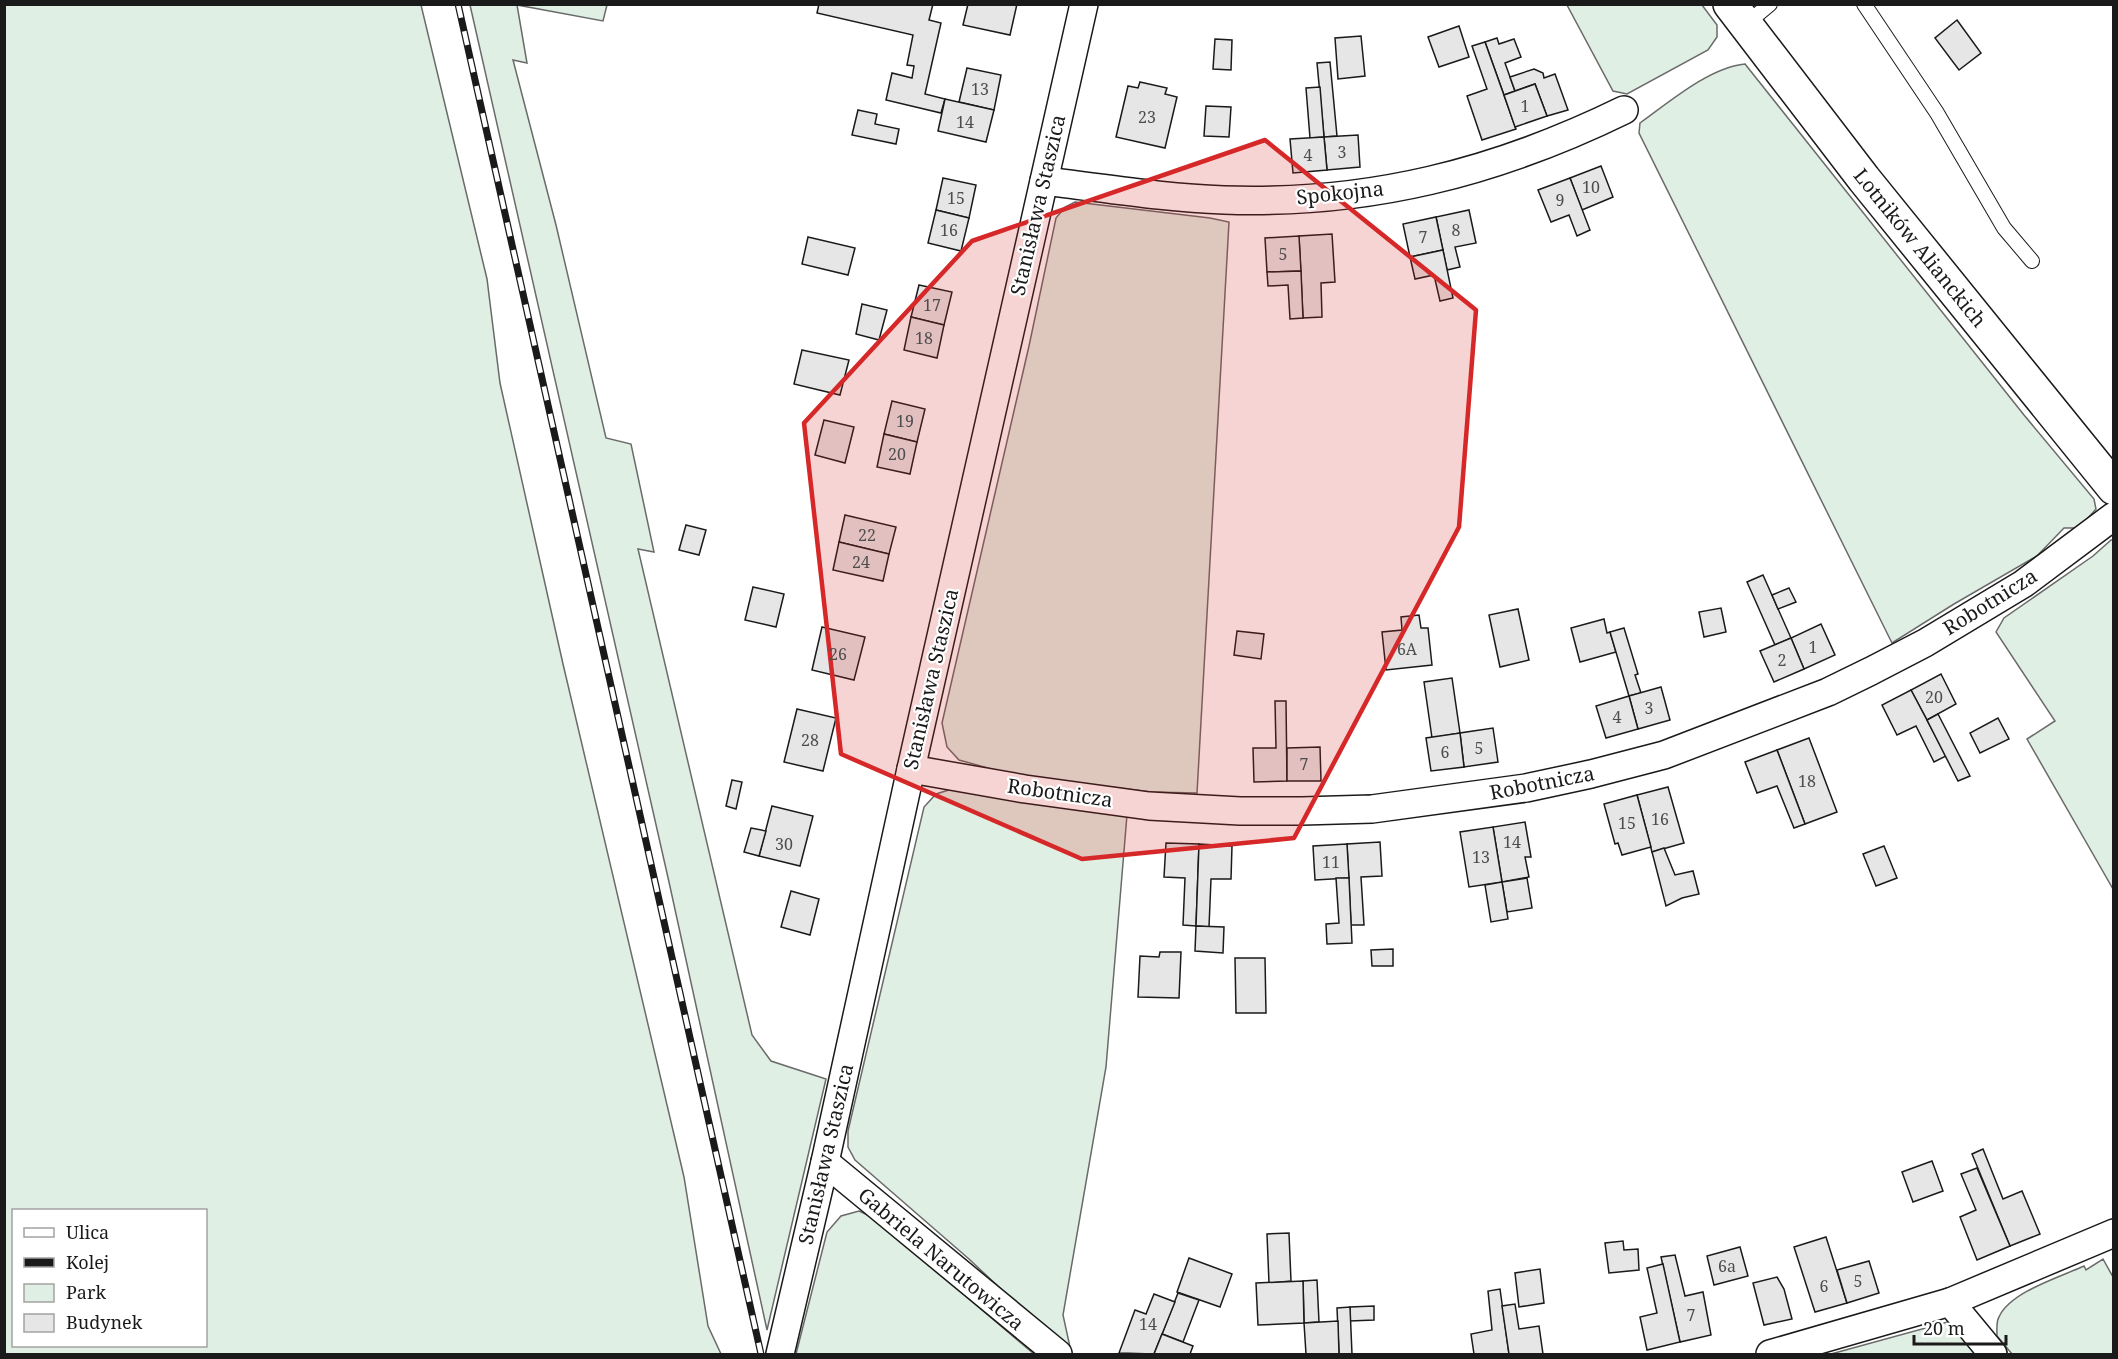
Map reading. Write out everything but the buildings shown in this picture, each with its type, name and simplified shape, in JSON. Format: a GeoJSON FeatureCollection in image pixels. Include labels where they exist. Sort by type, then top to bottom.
{"type":"FeatureCollection","features":[{"type":"Feature","properties":{"kind":"main road","name":"Lotników Alianckich"},"geometry":{"type":"LineString","coordinates":[[1737,15],[1864,178],[2114,488]]}},
{"type":"Feature","properties":{"kind":"street","name":"Stanisława Staszica"},"geometry":{"type":"LineString","coordinates":[[780,1354],[1084,4]]}},
{"type":"Feature","properties":{"kind":"street","name":"Spokojna"},"geometry":{"type":"LineString","coordinates":[[1044,182],[1225,200],[1363,194],[1434,180],[1529,152],[1573,135],[1624,110]]}},
{"type":"Feature","properties":{"kind":"street","name":"Robotnicza"},"geometry":{"type":"LineString","coordinates":[[911,770],[1149,806],[1240,811],[1372,809],[1526,788],[1664,755],[1828,692],[1925,643],[2023,584],[2114,516]]}},
{"type":"Feature","properties":{"kind":"street","name":"Gabriela Narutowicza"},"geometry":{"type":"LineString","coordinates":[[825,1162],[1058,1354]]}},
{"type":"Feature","properties":{"kind":"street"},"geometry":{"type":"LineString","coordinates":[[1770,1354],[1950,1302],[2114,1233]]}},
{"type":"Feature","properties":{"kind":"street"},"geometry":{"type":"LineString","coordinates":[[1950,1302],[1993,1354]]}},
{"type":"Feature","properties":{"kind":"lane"},"geometry":{"type":"LineString","coordinates":[[1737,15],[1770,4]]}},
{"type":"Feature","properties":{"kind":"lane"},"geometry":{"type":"LineString","coordinates":[[1864,4],[1938,113],[2004,228],[2032,261]]}},
{"type":"Feature","properties":{"kind":"highlighted area"},"geometry":{"type":"Polygon","coordinates":[[[1265,140],[1476,310],[1459,527],[1294,838],[1082,859],[841,754],[804,423],[972,241],[1265,140]]]}},
{"type":"Feature","properties":{"kind":"green space"},"geometry":{"type":"Polygon","coordinates":[[[5,4],[421,5],[487,279],[500,383],[563,664],[684,1177],[708,1326],[721,1354],[5,1354],[5,4]]]}},
{"type":"Feature","properties":{"kind":"green space"},"geometry":{"type":"Polygon","coordinates":[[[470,5],[517,5],[527,63],[513,60],[556,225],[606,438],[631,444],[654,552],[638,549],[752,1035],[771,1061],[826,1079],[767,1330],[669,882],[470,5]]]}},
{"type":"Feature","properties":{"kind":"green space"},"geometry":{"type":"Polygon","coordinates":[[[517,5],[607,5],[603,21],[517,5]]]}},
{"type":"Feature","properties":{"kind":"green space"},"geometry":{"type":"Polygon","coordinates":[[[1567,5],[1702,5],[1717,25],[1717,37],[1708,50],[1627,94],[1613,91],[1567,5]]]}},
{"type":"Feature","properties":{"kind":"green space"},"geometry":{"type":"Polygon","coordinates":[[[1745,64],[2024,415],[2094,499],[2096,509],[2079,528],[2064,528],[2037,556],[1892,643],[1639,133],[1640,123],[1676,96],[1718,72],[1745,64]]]}},
{"type":"Feature","properties":{"kind":"green space"},"geometry":{"type":"Polygon","coordinates":[[[1075,202],[1229,222],[1197,793],[1151,792],[1013,775],[959,760],[947,747],[942,723],[1029,346],[1056,218],[1065,207],[1075,202]]]}},
{"type":"Feature","properties":{"kind":"green space"},"geometry":{"type":"Polygon","coordinates":[[[2113,540],[2113,889],[2027,739],[2055,721],[1996,632],[2004,618],[2093,556],[2113,540]]]}},
{"type":"Feature","properties":{"kind":"green space"},"geometry":{"type":"Polygon","coordinates":[[[955,788],[1127,815],[1106,1067],[1063,1315],[1070,1347],[1019,1306],[969,1259],[855,1160],[848,1147],[848,1131],[924,807],[936,794],[955,788]]]}},
{"type":"Feature","properties":{"kind":"green space"},"geometry":{"type":"Polygon","coordinates":[[[859,1211],[874,1218],[1034,1354],[796,1354],[827,1232],[841,1216],[859,1211]]]}},
{"type":"Feature","properties":{"kind":"green space"},"geometry":{"type":"Polygon","coordinates":[[[2103,1259],[2113,1277],[2113,1354],[2012,1354],[1997,1336],[1997,1321],[2005,1308],[2037,1286],[2084,1266],[2086,1270],[2103,1259]]]}},
{"type":"Feature","properties":{"kind":"green space"},"geometry":{"type":"Polygon","coordinates":[[[1951,1321],[1977,1354],[1831,1354],[1951,1321]]]}},
{"type":"Feature","properties":{"kind":"railway"},"geometry":{"type":"LineString","coordinates":[[458,4],[761,1354]]}}]}
